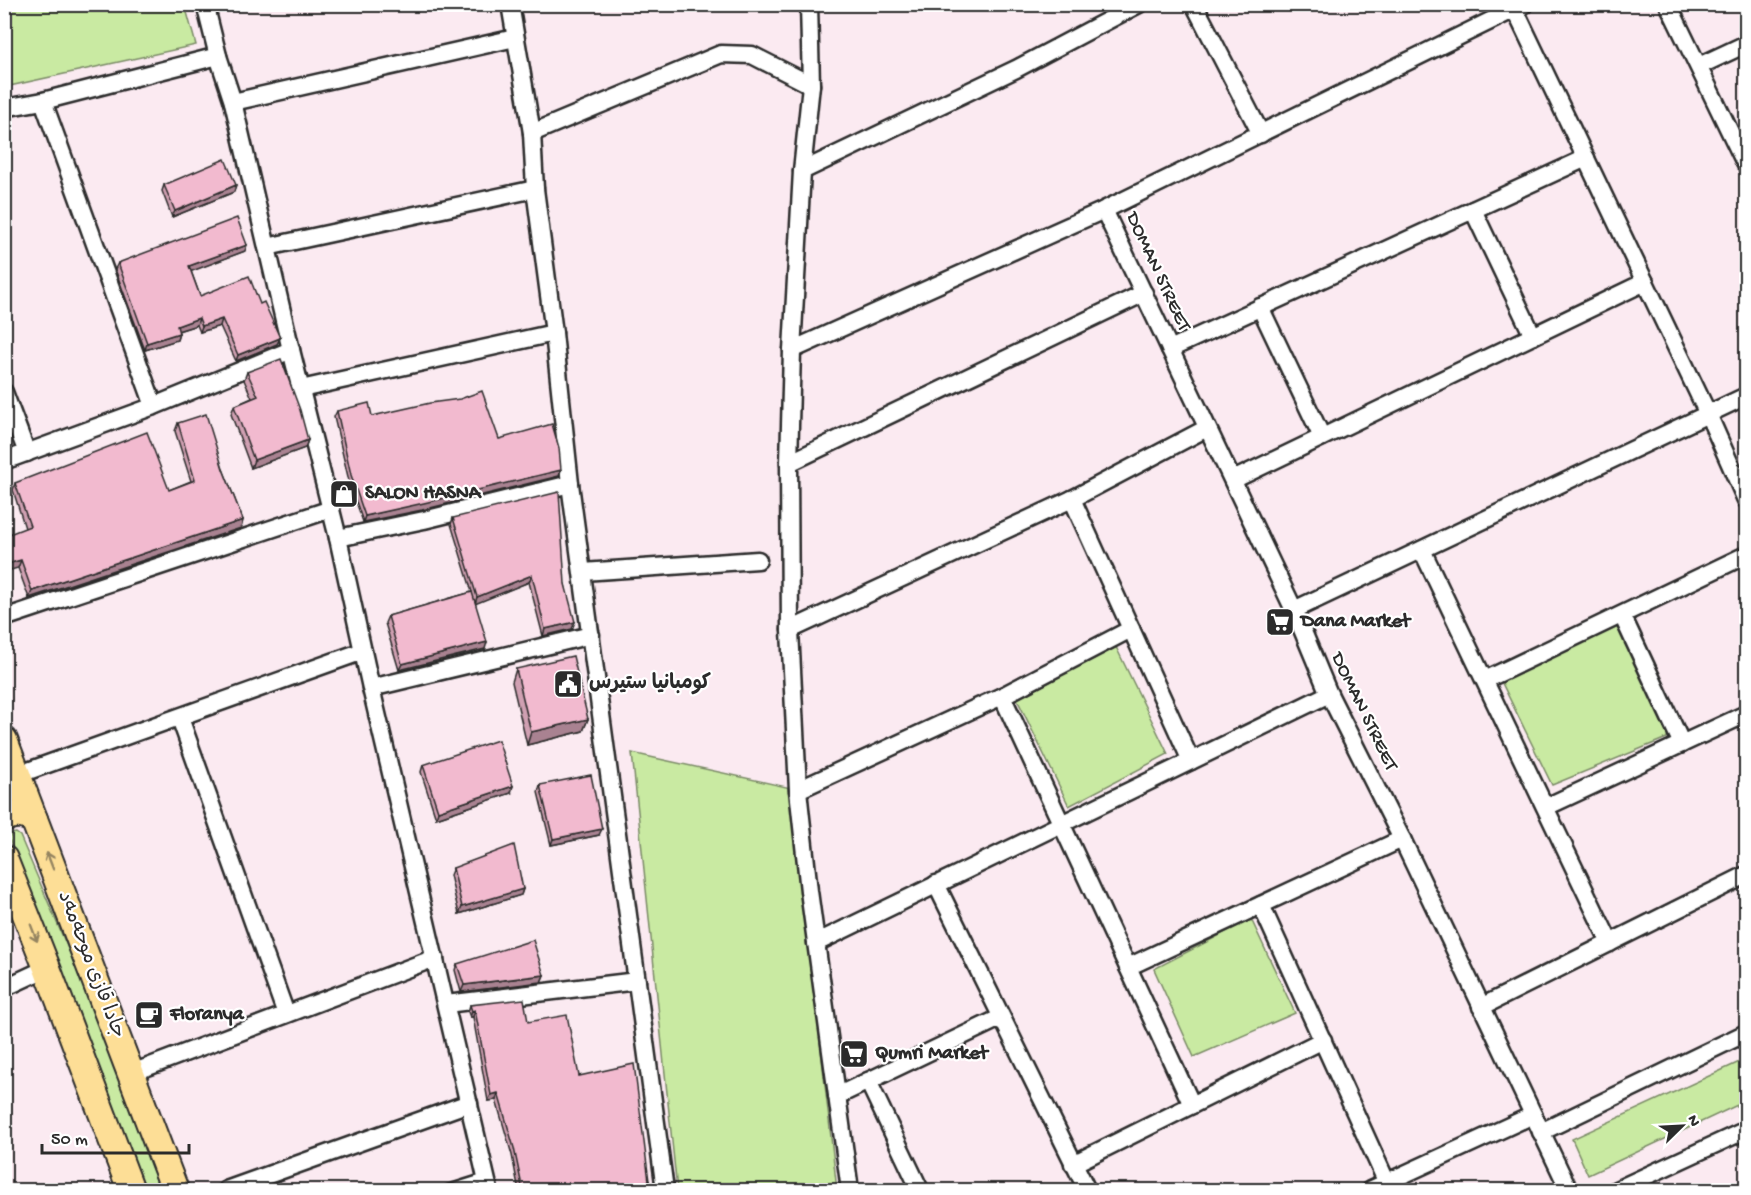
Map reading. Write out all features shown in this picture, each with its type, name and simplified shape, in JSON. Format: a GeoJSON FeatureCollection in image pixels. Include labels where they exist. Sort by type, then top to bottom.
{"type":"FeatureCollection","features":[{"type":"Feature","properties":{"kind":"main road","name":"جادا قازی موحەمەد"},"geometry":{"type":"LineString","coordinates":[[4,740],[175,1191]]}},
{"type":"Feature","properties":{"kind":"main road"},"geometry":{"type":"LineString","coordinates":[[4,819],[20,813],[34,819]]}},
{"type":"Feature","properties":{"kind":"main road","name":"جادا قازی موحەمەد"},"geometry":{"type":"LineString","coordinates":[[4,859],[131,1191]]}},
{"type":"Feature","properties":{"kind":"street"},"geometry":{"type":"LineString","coordinates":[[205,4],[233,102],[338,538],[488,1184]]}},
{"type":"Feature","properties":{"kind":"street"},"geometry":{"type":"LineString","coordinates":[[510,4],[532,133],[536,189],[570,484],[665,1191]]}},
{"type":"Feature","properties":{"kind":"street"},"geometry":{"type":"LineString","coordinates":[[802,171],[1016,69],[1139,4]]}},
{"type":"Feature","properties":{"kind":"street"},"geometry":{"type":"LineString","coordinates":[[1194,4],[1261,134]]}},
{"type":"Feature","properties":{"kind":"street"},"geometry":{"type":"LineString","coordinates":[[1668,4],[1746,165]]}},
{"type":"Feature","properties":{"kind":"street"},"geometry":{"type":"LineString","coordinates":[[811,6],[811,85],[802,171],[792,350],[789,464],[790,630],[798,790],[816,943],[850,1191]]}},
{"type":"Feature","properties":{"kind":"street"},"geometry":{"type":"LineString","coordinates":[[792,350],[1104,210],[1520,7],[1586,158],[1708,414],[1746,500]]}},
{"type":"Feature","properties":{"kind":"street"},"geometry":{"type":"LineString","coordinates":[[233,102],[515,38]]}},
{"type":"Feature","properties":{"kind":"street"},"geometry":{"type":"LineString","coordinates":[[1699,66],[1746,44]]}},
{"type":"Feature","properties":{"kind":"street"},"geometry":{"type":"LineString","coordinates":[[532,133],[721,54],[752,55],[811,85]]}},
{"type":"Feature","properties":{"kind":"street"},"geometry":{"type":"LineString","coordinates":[[4,108],[44,101],[218,56]]}},
{"type":"Feature","properties":{"kind":"street"},"geometry":{"type":"LineString","coordinates":[[44,101],[154,406]]}},
{"type":"Feature","properties":{"kind":"street"},"geometry":{"type":"LineString","coordinates":[[1170,349],[1586,158]]}},
{"type":"Feature","properties":{"kind":"street"},"geometry":{"type":"LineString","coordinates":[[267,247],[536,189]]}},
{"type":"Feature","properties":{"kind":"street","name":"DOMAN STREET"},"geometry":{"type":"LineString","coordinates":[[1104,210],[1294,610],[1329,694],[1402,839],[1569,1191]]}},
{"type":"Feature","properties":{"kind":"street"},"geometry":{"type":"LineString","coordinates":[[1473,210],[1533,336]]}},
{"type":"Feature","properties":{"kind":"street"},"geometry":{"type":"LineString","coordinates":[[1233,480],[1645,282]]}},
{"type":"Feature","properties":{"kind":"street"},"geometry":{"type":"LineString","coordinates":[[789,464],[1144,293]]}},
{"type":"Feature","properties":{"kind":"street"},"geometry":{"type":"LineString","coordinates":[[1260,307],[1322,437]]}},
{"type":"Feature","properties":{"kind":"street"},"geometry":{"type":"LineString","coordinates":[[301,389],[554,333]]}},
{"type":"Feature","properties":{"kind":"street"},"geometry":{"type":"LineString","coordinates":[[4,461],[154,406],[291,350]]}},
{"type":"Feature","properties":{"kind":"street"},"geometry":{"type":"LineString","coordinates":[[4,393],[27,453]]}},
{"type":"Feature","properties":{"kind":"street"},"geometry":{"type":"LineString","coordinates":[[1294,610],[1746,396]]}},
{"type":"Feature","properties":{"kind":"street"},"geometry":{"type":"LineString","coordinates":[[790,630],[1072,499],[1207,428]]}},
{"type":"Feature","properties":{"kind":"street"},"geometry":{"type":"LineString","coordinates":[[338,538],[424,520],[570,484]]}},
{"type":"Feature","properties":{"kind":"street"},"geometry":{"type":"LineString","coordinates":[[1072,499],[1191,761]]}},
{"type":"Feature","properties":{"kind":"street"},"geometry":{"type":"LineString","coordinates":[[4,618],[331,509]]}},
{"type":"Feature","properties":{"kind":"street"},"geometry":{"type":"LineString","coordinates":[[1422,550],[1611,943]]}},
{"type":"Feature","properties":{"kind":"street"},"geometry":{"type":"LineString","coordinates":[[1485,680],[1746,555]]}},
{"type":"Feature","properties":{"kind":"street"},"geometry":{"type":"LineString","coordinates":[[583,572],[758,560]]}},
{"type":"Feature","properties":{"kind":"street"},"geometry":{"type":"LineString","coordinates":[[1622,615],[1682,744]]}},
{"type":"Feature","properties":{"kind":"street"},"geometry":{"type":"LineString","coordinates":[[798,790],[1002,696],[1131,629]]}},
{"type":"Feature","properties":{"kind":"street"},"geometry":{"type":"LineString","coordinates":[[371,688],[591,635]]}},
{"type":"Feature","properties":{"kind":"street"},"geometry":{"type":"LineString","coordinates":[[17,775],[363,651]]}},
{"type":"Feature","properties":{"kind":"street"},"geometry":{"type":"LineString","coordinates":[[816,943],[1329,694]]}},
{"type":"Feature","properties":{"kind":"street"},"geometry":{"type":"LineString","coordinates":[[1002,696],[1192,1105]]}},
{"type":"Feature","properties":{"kind":"street"},"geometry":{"type":"LineString","coordinates":[[1546,807],[1746,714]]}},
{"type":"Feature","properties":{"kind":"street"},"geometry":{"type":"LineString","coordinates":[[180,718],[286,1014]]}},
{"type":"Feature","properties":{"kind":"street"},"geometry":{"type":"LineString","coordinates":[[1128,967],[1402,839]]}},
{"type":"Feature","properties":{"kind":"street"},"geometry":{"type":"LineString","coordinates":[[1481,1007],[1746,875]]}},
{"type":"Feature","properties":{"kind":"street"},"geometry":{"type":"LineString","coordinates":[[936,884],[1087,1191]]}},
{"type":"Feature","properties":{"kind":"street"},"geometry":{"type":"LineString","coordinates":[[1261,905],[1387,1183]]}},
{"type":"Feature","properties":{"kind":"street"},"geometry":{"type":"LineString","coordinates":[[132,1073],[435,957]]}},
{"type":"Feature","properties":{"kind":"street"},"geometry":{"type":"LineString","coordinates":[[4,988],[47,968]]}},
{"type":"Feature","properties":{"kind":"street"},"geometry":{"type":"LineString","coordinates":[[446,1004],[637,981]]}},
{"type":"Feature","properties":{"kind":"street"},"geometry":{"type":"LineString","coordinates":[[837,1096],[1000,1018]]}},
{"type":"Feature","properties":{"kind":"street"},"geometry":{"type":"LineString","coordinates":[[1541,1132],[1746,1033]]}},
{"type":"Feature","properties":{"kind":"street"},"geometry":{"type":"LineString","coordinates":[[1073,1164],[1323,1040]]}},
{"type":"Feature","properties":{"kind":"street"},"geometry":{"type":"LineString","coordinates":[[868,1081],[920,1191]]}},
{"type":"Feature","properties":{"kind":"street"},"geometry":{"type":"LineString","coordinates":[[226,1191],[469,1103]]}},
{"type":"Feature","properties":{"kind":"street"},"geometry":{"type":"LineString","coordinates":[[1370,1191],[1533,1116]]}},
{"type":"Feature","properties":{"kind":"street"},"geometry":{"type":"LineString","coordinates":[[1616,1191],[1746,1130]]}},
{"type":"Feature","properties":{"kind":"lane"},"geometry":{"type":"LineString","coordinates":[[448,1191],[488,1184]]}},
{"type":"Feature","properties":{"kind":"green space"},"geometry":{"type":"Polygon","coordinates":[[[4,5],[185,5],[196,45],[5,87],[4,5]]]}},
{"type":"Feature","properties":{"kind":"green space"},"geometry":{"type":"Polygon","coordinates":[[[1617,626],[1669,737],[1552,785],[1500,679],[1617,626]]]}},
{"type":"Feature","properties":{"kind":"green space"},"geometry":{"type":"Polygon","coordinates":[[[1116,647],[1168,754],[1069,806],[1017,699],[1116,647]]]}},
{"type":"Feature","properties":{"kind":"green space"},"geometry":{"type":"Polygon","coordinates":[[[632,753],[791,788],[837,1190],[677,1190],[632,753]]]}},
{"type":"Feature","properties":{"kind":"green space"},"geometry":{"type":"Polygon","coordinates":[[[16,833],[20,836],[83,984],[160,1190],[141,1190],[9,839],[11,834],[16,833]]]}},
{"type":"Feature","properties":{"kind":"green space"},"geometry":{"type":"Polygon","coordinates":[[[1251,919],[1295,1013],[1194,1057],[1154,969],[1251,919]]]}},
{"type":"Feature","properties":{"kind":"green space"},"geometry":{"type":"Polygon","coordinates":[[[1746,1059],[1746,1101],[1588,1175],[1572,1139],[1746,1059]]]}},
{"type":"Feature","properties":{"kind":"building"},"geometry":{"type":"Polygon","coordinates":[[[225,159],[236,185],[175,211],[164,185],[225,159]]]}},
{"type":"Feature","properties":{"kind":"building"},"geometry":{"type":"Polygon","coordinates":[[[237,218],[247,245],[189,266],[200,296],[249,276],[260,304],[264,302],[280,338],[238,355],[222,319],[202,326],[199,318],[177,326],[179,333],[147,343],[118,263],[237,218]]]}},
{"type":"Feature","properties":{"kind":"building"},"geometry":{"type":"Polygon","coordinates":[[[281,359],[300,410],[308,440],[254,460],[234,406],[258,396],[247,372],[281,359]]]}},
{"type":"Feature","properties":{"kind":"building"},"geometry":{"type":"Polygon","coordinates":[[[482,391],[499,439],[552,424],[559,448],[561,470],[365,516],[351,475],[337,411],[369,403],[372,416],[460,399],[482,391]]]}},
{"type":"Feature","properties":{"kind":"building"},"geometry":{"type":"Polygon","coordinates":[[[206,414],[223,469],[243,520],[32,591],[21,560],[4,565],[4,536],[30,526],[15,483],[147,432],[169,490],[195,480],[178,423],[206,414]]]}},
{"type":"Feature","properties":{"kind":"building"},"geometry":{"type":"Polygon","coordinates":[[[559,492],[565,584],[575,622],[545,629],[532,575],[477,597],[453,518],[559,492]]]}},
{"type":"Feature","properties":{"kind":"building"},"geometry":{"type":"Polygon","coordinates":[[[472,592],[487,642],[402,664],[388,616],[472,592]]]}},
{"type":"Feature","properties":{"kind":"building"},"geometry":{"type":"Polygon","coordinates":[[[573,656],[588,719],[531,732],[516,669],[573,656]]]}},
{"type":"Feature","properties":{"kind":"building"},"geometry":{"type":"Polygon","coordinates":[[[498,740],[513,786],[438,811],[423,765],[498,740]]]}},
{"type":"Feature","properties":{"kind":"building"},"geometry":{"type":"Polygon","coordinates":[[[591,775],[602,829],[553,839],[540,785],[591,775]]]}},
{"type":"Feature","properties":{"kind":"building"},"geometry":{"type":"Polygon","coordinates":[[[514,845],[523,889],[462,907],[453,868],[514,845]]]}},
{"type":"Feature","properties":{"kind":"building"},"geometry":{"type":"Polygon","coordinates":[[[533,940],[544,975],[464,985],[457,964],[533,940]]]}},
{"type":"Feature","properties":{"kind":"building"},"geometry":{"type":"Polygon","coordinates":[[[524,999],[528,1022],[567,1015],[579,1076],[634,1064],[649,1181],[598,1191],[523,1191],[514,1148],[498,1093],[491,1095],[475,1010],[472,1011],[470,1005],[524,999]]]}},
{"type":"Feature","properties":{"kind":"place","name":"SALON HASNA"},"geometry":{"type":"Point","coordinates":[344,494]}},
{"type":"Feature","properties":{"kind":"place","name":"Dana Market"},"geometry":{"type":"Point","coordinates":[1280,622]}},
{"type":"Feature","properties":{"kind":"place","name":"كومبانيا ستيرس"},"geometry":{"type":"Point","coordinates":[568,684]}},
{"type":"Feature","properties":{"kind":"place","name":"Floranya"},"geometry":{"type":"Point","coordinates":[149,1015]}},
{"type":"Feature","properties":{"kind":"place","name":"Qumri Market"},"geometry":{"type":"Point","coordinates":[854,1054]}}]}
